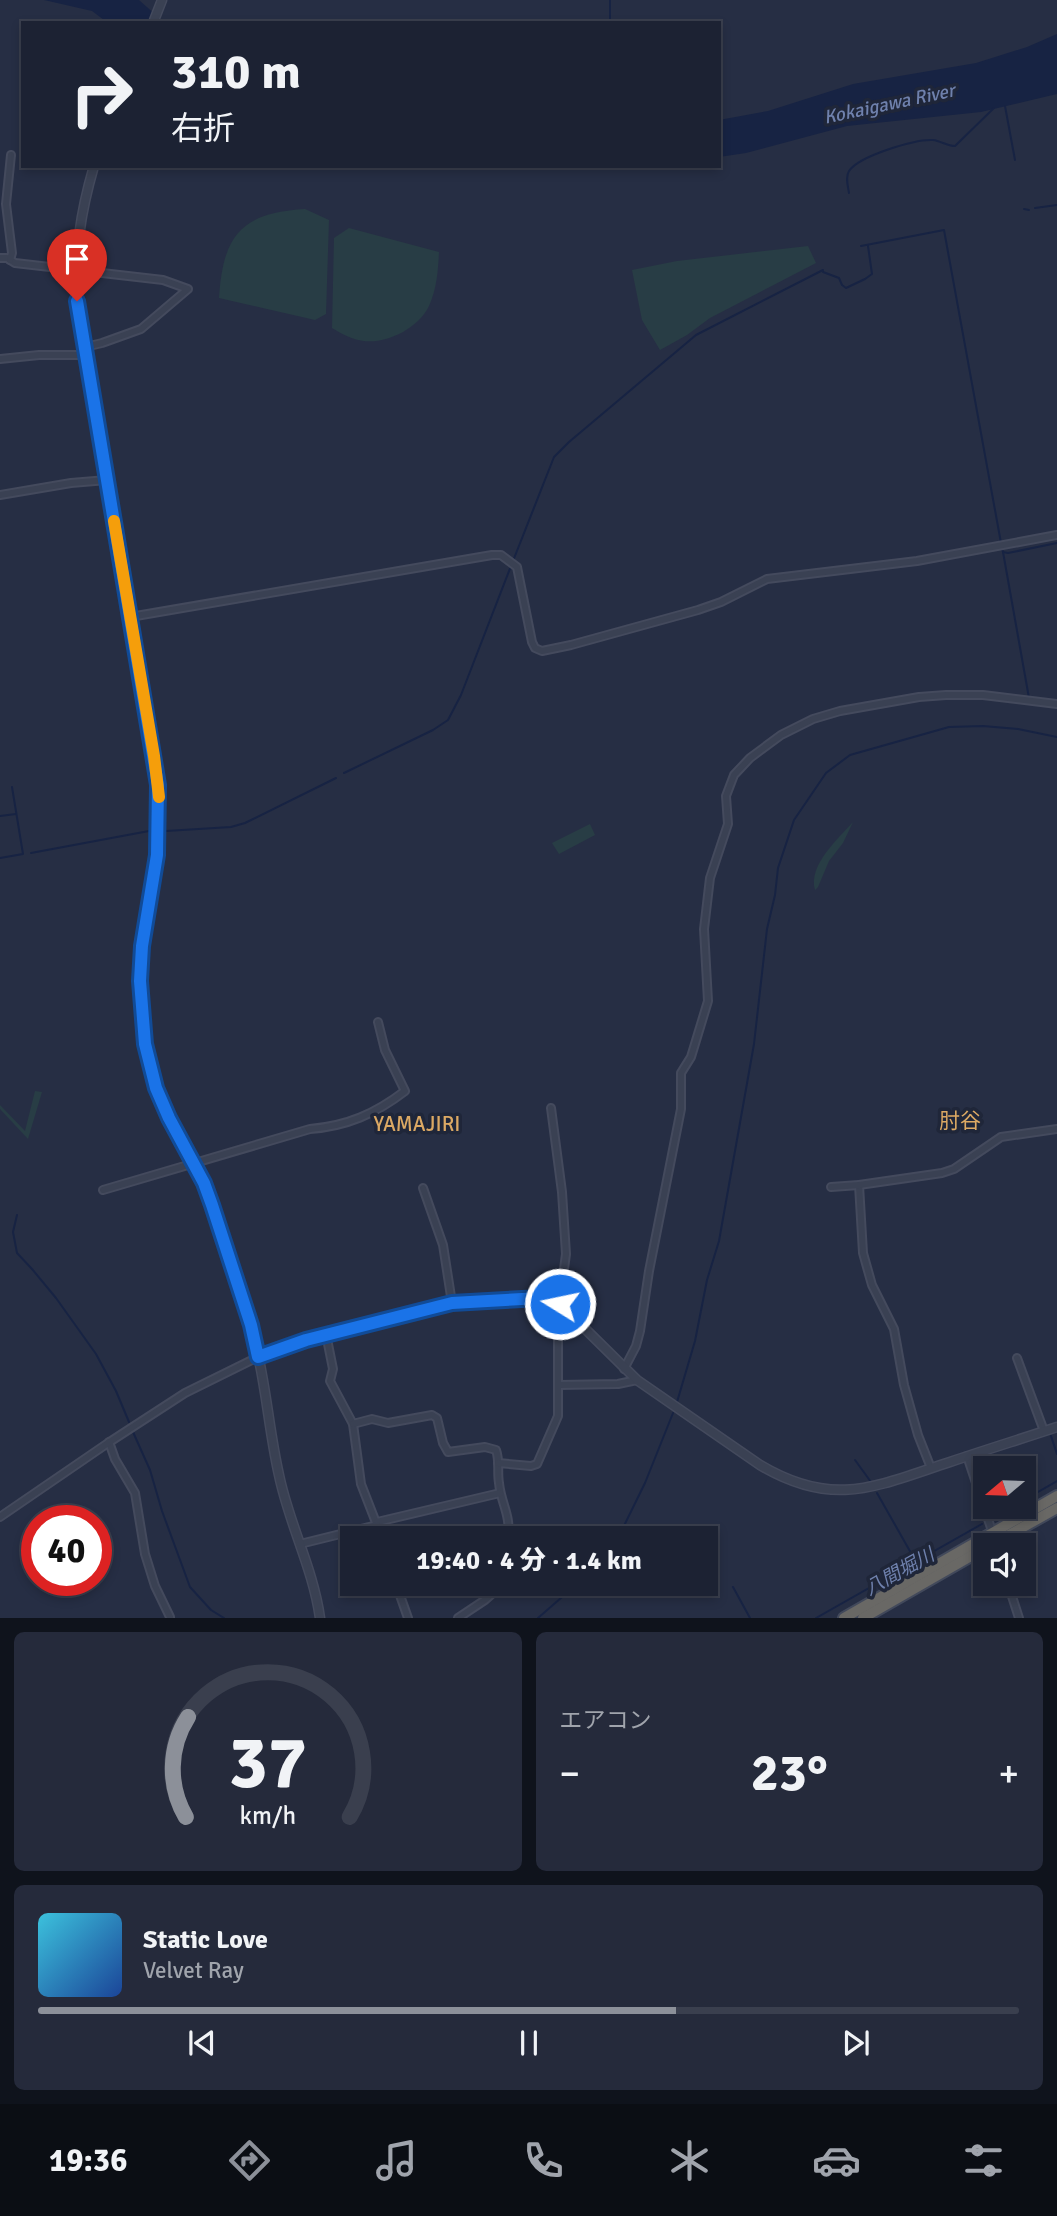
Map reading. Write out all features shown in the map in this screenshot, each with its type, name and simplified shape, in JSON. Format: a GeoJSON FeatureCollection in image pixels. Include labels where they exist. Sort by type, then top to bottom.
{"type":"FeatureCollection","features":[{"type":"Feature","properties":{"kind":"highway"},"geometry":{"type":"LineString","coordinates":[[1006,1533],[1057,1496]]}},
{"type":"Feature","properties":{"kind":"highway"},"geometry":{"type":"LineString","coordinates":[[1011,1533],[1057,1508]]}},
{"type":"Feature","properties":{"kind":"highway"},"geometry":{"type":"LineString","coordinates":[[844,1618],[973,1553]]}},
{"type":"Feature","properties":{"kind":"highway"},"geometry":{"type":"LineString","coordinates":[[863,1618],[973,1554]]}},
{"type":"Feature","properties":{"kind":"street"},"geometry":{"type":"LineString","coordinates":[[154,21],[162,0]]}},
{"type":"Feature","properties":{"kind":"street"},"geometry":{"type":"LineString","coordinates":[[10,260],[12,253],[6,204],[11,155]]}},
{"type":"Feature","properties":{"kind":"street"},"geometry":{"type":"LineString","coordinates":[[93,168],[78,232],[77,301],[154,756],[159,803],[157,855],[142,946],[140,981],[148,1063],[169,1118],[194,1162],[212,1205],[251,1325],[279,1476],[311,1576],[320,1618]]}},
{"type":"Feature","properties":{"kind":"street"},"geometry":{"type":"LineString","coordinates":[[0,258],[15,263],[163,280],[188,289],[141,329],[86,351],[0,359]]}},
{"type":"Feature","properties":{"kind":"street"},"geometry":{"type":"LineString","coordinates":[[0,495],[107,480]]}},
{"type":"Feature","properties":{"kind":"street"},"geometry":{"type":"LineString","coordinates":[[130,617],[501,555],[517,568],[532,642],[534,648],[542,650],[576,644],[709,606],[767,579],[916,561],[1057,535]]}},
{"type":"Feature","properties":{"kind":"street"},"geometry":{"type":"LineString","coordinates":[[624,1369],[636,1346],[640,1331],[681,1109],[681,1073],[691,1057],[708,1001],[704,943],[706,917],[712,870],[728,824],[726,796],[734,775],[750,758],[781,735],[804,723],[840,711],[946,695],[983,695],[1057,704]]}},
{"type":"Feature","properties":{"kind":"street"},"geometry":{"type":"LineString","coordinates":[[103,1190],[310,1129],[332,1127],[357,1120],[384,1107],[405,1091],[385,1050],[378,1022]]}},
{"type":"Feature","properties":{"kind":"street"},"geometry":{"type":"LineString","coordinates":[[498,1463],[531,1466],[539,1462],[557,1419],[560,1304],[566,1254],[562,1192],[551,1108]]}},
{"type":"Feature","properties":{"kind":"street"},"geometry":{"type":"LineString","coordinates":[[831,1187],[942,1173],[954,1169],[1001,1137],[1057,1129]]}},
{"type":"Feature","properties":{"kind":"street"},"geometry":{"type":"LineString","coordinates":[[859,1185],[863,1253],[872,1285],[894,1329],[904,1385],[918,1435],[931,1468]]}},
{"type":"Feature","properties":{"kind":"street"},"geometry":{"type":"LineString","coordinates":[[424,1188],[443,1245],[452,1303]]}},
{"type":"Feature","properties":{"kind":"street"},"geometry":{"type":"LineString","coordinates":[[0,1517],[185,1393],[258,1357],[326,1334],[452,1303],[541,1298],[560,1304],[637,1380],[760,1465],[802,1485],[837,1490],[865,1489],[1057,1427]]}},
{"type":"Feature","properties":{"kind":"street"},"geometry":{"type":"LineString","coordinates":[[326,1334],[333,1369],[331,1385],[353,1424],[362,1484],[377,1524]]}},
{"type":"Feature","properties":{"kind":"street"},"geometry":{"type":"LineString","coordinates":[[1017,1358],[1044,1431]]}},
{"type":"Feature","properties":{"kind":"street"},"geometry":{"type":"LineString","coordinates":[[559,1385],[618,1384],[637,1380]]}},
{"type":"Feature","properties":{"kind":"street"},"geometry":{"type":"LineString","coordinates":[[353,1424],[372,1419],[388,1423],[435,1416],[448,1452],[489,1447],[496,1450],[500,1493],[508,1516],[508,1526]]}},
{"type":"Feature","properties":{"kind":"street"},"geometry":{"type":"LineString","coordinates":[[109,1442],[115,1459],[135,1493],[145,1554],[155,1586],[170,1617]]}},
{"type":"Feature","properties":{"kind":"street"},"geometry":{"type":"LineString","coordinates":[[967,1456],[989,1533]]}},
{"type":"Feature","properties":{"kind":"street"},"geometry":{"type":"LineString","coordinates":[[300,1544],[500,1493]]}},
{"type":"Feature","properties":{"kind":"street"},"geometry":{"type":"LineString","coordinates":[[400,1596],[408,1618]]}},
{"type":"Feature","properties":{"kind":"street"},"geometry":{"type":"LineString","coordinates":[[458,1618],[490,1596]]}},
{"type":"Feature","properties":{"kind":"street"},"geometry":{"type":"LineString","coordinates":[[1012,1596],[1019,1618]]}},
{"type":"Feature","properties":{"kind":"shaded area"},"geometry":{"type":"Polygon","coordinates":[[[305,209],[329,220],[326,314],[315,320],[219,298],[225,258],[240,231],[265,216],[305,209]]]}},
{"type":"Feature","properties":{"kind":"shaded area"},"geometry":{"type":"Polygon","coordinates":[[[349,228],[439,252],[438,273],[429,306],[418,321],[393,337],[375,341],[358,340],[332,328],[334,238],[349,228]]]}},
{"type":"Feature","properties":{"kind":"shaded area"},"geometry":{"type":"Polygon","coordinates":[[[808,246],[816,263],[710,318],[660,350],[642,320],[632,270],[677,261],[808,246]]]}},
{"type":"Feature","properties":{"kind":"shaded area"},"geometry":{"type":"Polygon","coordinates":[[[853,822],[815,890],[814,881],[820,862],[853,822]]]}},
{"type":"Feature","properties":{"kind":"shaded area"},"geometry":{"type":"Polygon","coordinates":[[[590,824],[595,835],[559,854],[552,843],[590,824]]]}},
{"type":"Feature","properties":{"kind":"shaded area"},"geometry":{"type":"Polygon","coordinates":[[[35,1091],[42,1092],[28,1139],[0,1109],[0,1105],[25,1131],[35,1091]]]}},
{"type":"Feature","properties":{"kind":"water"},"geometry":{"type":"Polygon","coordinates":[[[44,0],[139,0],[163,21],[105,21],[92,11],[44,0]]]}},
{"type":"Feature","properties":{"kind":"water","name":"Kokaigawa River"},"geometry":{"type":"Polygon","coordinates":[[[1057,34],[1057,94],[981,112],[847,126],[746,153],[721,157],[721,120],[768,111],[853,84],[976,63],[1027,47],[1057,34]]]}},
{"type":"Feature","properties":{"kind":"waterway"},"geometry":{"type":"LineString","coordinates":[[610,0],[610,21]]}},
{"type":"Feature","properties":{"kind":"waterway"},"geometry":{"type":"LineString","coordinates":[[1005,106],[1015,160]]}},
{"type":"Feature","properties":{"kind":"waterway"},"geometry":{"type":"LineString","coordinates":[[849,193],[848,173],[855,165],[901,145],[925,140],[955,146],[994,108]]}},
{"type":"Feature","properties":{"kind":"waterway"},"geometry":{"type":"LineString","coordinates":[[1035,208],[1057,205]]}},
{"type":"Feature","properties":{"kind":"waterway"},"geometry":{"type":"LineString","coordinates":[[1024,209],[1029,210]]}},
{"type":"Feature","properties":{"kind":"waterway"},"geometry":{"type":"LineString","coordinates":[[861,246],[944,230],[1001,543]]}},
{"type":"Feature","properties":{"kind":"waterway"},"geometry":{"type":"LineString","coordinates":[[823,272],[839,278],[846,288],[865,279],[872,274],[868,246]]}},
{"type":"Feature","properties":{"kind":"waterway"},"geometry":{"type":"LineString","coordinates":[[513,561],[554,457],[569,442],[696,335],[823,270]]}},
{"type":"Feature","properties":{"kind":"waterway"},"geometry":{"type":"LineString","coordinates":[[1002,549],[1008,553],[1057,543]]}},
{"type":"Feature","properties":{"kind":"waterway"},"geometry":{"type":"LineString","coordinates":[[1003,552],[1029,698]]}},
{"type":"Feature","properties":{"kind":"waterway"},"geometry":{"type":"LineString","coordinates":[[344,773],[448,720],[461,695],[511,566]]}},
{"type":"Feature","properties":{"kind":"waterway"},"geometry":{"type":"LineString","coordinates":[[677,1402],[719,1241],[754,1044],[767,929],[778,868],[794,820],[826,773],[850,755],[949,727],[1018,729],[1057,737]]}},
{"type":"Feature","properties":{"kind":"waterway"},"geometry":{"type":"LineString","coordinates":[[166,831],[231,827],[245,823],[336,778]]}},
{"type":"Feature","properties":{"kind":"waterway"},"geometry":{"type":"LineString","coordinates":[[0,858],[23,854],[12,787]]}},
{"type":"Feature","properties":{"kind":"waterway"},"geometry":{"type":"LineString","coordinates":[[0,816],[16,814]]}},
{"type":"Feature","properties":{"kind":"waterway"},"geometry":{"type":"LineString","coordinates":[[31,853],[149,831]]}},
{"type":"Feature","properties":{"kind":"waterway"},"geometry":{"type":"LineString","coordinates":[[17,1215],[13,1232],[17,1253],[56,1298],[96,1354],[129,1422]]}},
{"type":"Feature","properties":{"kind":"waterway"},"geometry":{"type":"LineString","coordinates":[[624,1526],[645,1483],[673,1413]]}},
{"type":"Feature","properties":{"kind":"waterway"},"geometry":{"type":"LineString","coordinates":[[133,1432],[150,1470],[190,1587],[211,1610],[224,1618]]}},
{"type":"Feature","properties":{"kind":"waterway"},"geometry":{"type":"LineString","coordinates":[[1051,1436],[1057,1454]]}},
{"type":"Feature","properties":{"kind":"waterway"},"geometry":{"type":"LineString","coordinates":[[855,1460],[871,1482]]}},
{"type":"Feature","properties":{"kind":"waterway","name":"八間堀川"},"geometry":{"type":"LineString","coordinates":[[1036,1493],[1057,1481]]}},
{"type":"Feature","properties":{"kind":"waterway"},"geometry":{"type":"LineString","coordinates":[[877,1493],[911,1553]]}},
{"type":"Feature","properties":{"kind":"waterway","name":"八間堀川"},"geometry":{"type":"LineString","coordinates":[[816,1618],[982,1524]]}},
{"type":"Feature","properties":{"kind":"waterway"},"geometry":{"type":"LineString","coordinates":[[733,1587],[750,1618]]}},
{"type":"Feature","properties":{"kind":"waterway"},"geometry":{"type":"LineString","coordinates":[[538,1618],[563,1596]]}},
{"type":"Feature","properties":{"kind":"slow traffic"},"geometry":{"type":"LineString","coordinates":[[114,521],[159,797]]}},
{"type":"Feature","properties":{"kind":"district","name":"肘谷"},"geometry":{"type":"Point","coordinates":[960,1121]}},
{"type":"Feature","properties":{"kind":"district","name":"YAMAJIRI"},"geometry":{"type":"Point","coordinates":[417,1124]}},
{"type":"Feature","properties":{"kind":"route"},"geometry":{"type":"LineString","coordinates":[[77,301],[158,785],[157,855],[142,946],[140,981],[148,1063],[169,1118],[204,1183],[251,1325],[258,1357],[306,1340],[452,1303],[541,1298],[560,1304]]}}]}
